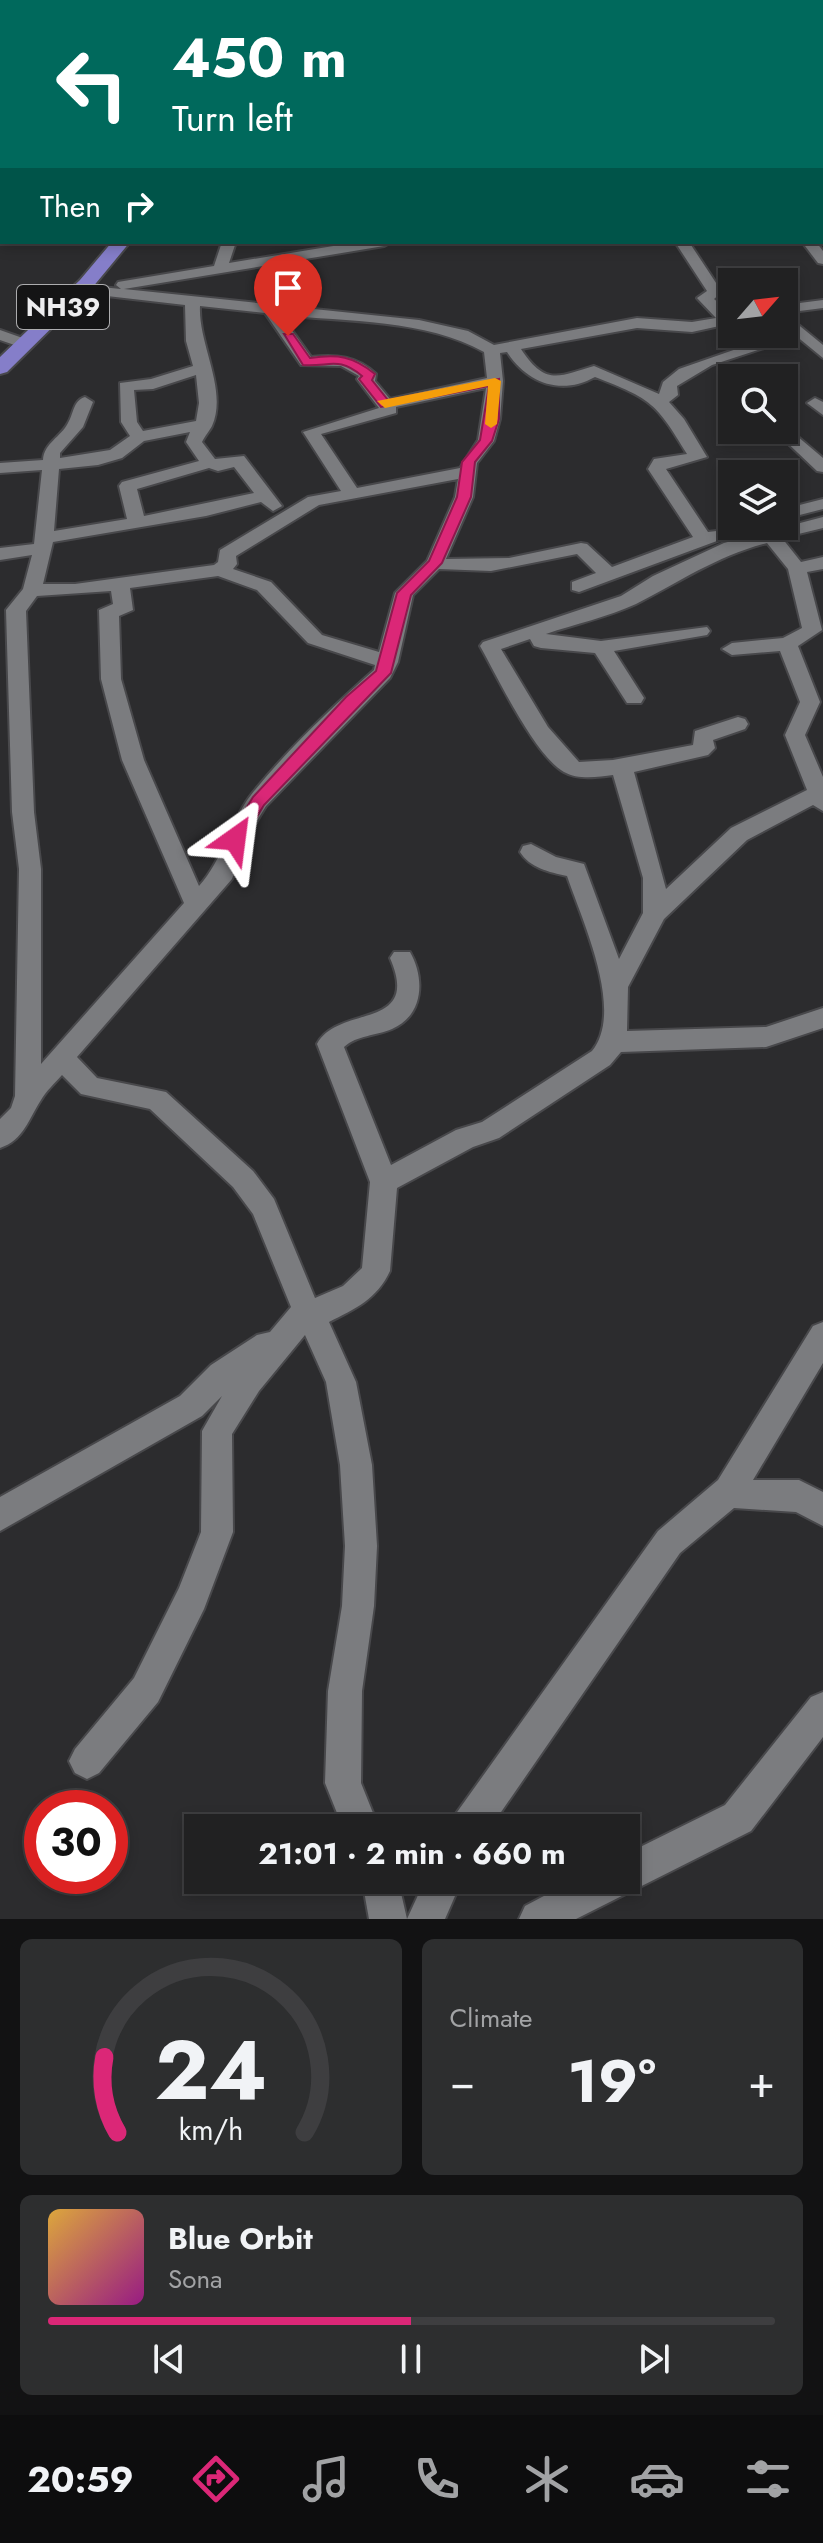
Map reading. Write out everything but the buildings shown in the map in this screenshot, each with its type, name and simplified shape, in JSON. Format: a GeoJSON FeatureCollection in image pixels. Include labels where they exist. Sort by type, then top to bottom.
{"type":"FeatureCollection","features":[{"type":"Feature","properties":{"kind":"main road","name":"NH39"},"geometry":{"type":"LineString","coordinates":[[0,368],[83,286],[119,244]]}},
{"type":"Feature","properties":{"kind":"street"},"geometry":{"type":"LineString","coordinates":[[220,270],[228,244]]}},
{"type":"Feature","properties":{"kind":"street"},"geometry":{"type":"LineString","coordinates":[[83,286],[130,286],[372,244]]}},
{"type":"Feature","properties":{"kind":"street"},"geometry":{"type":"LineString","coordinates":[[683,244],[715,292],[704,298],[718,310]]}},
{"type":"Feature","properties":{"kind":"street"},"geometry":{"type":"LineString","coordinates":[[811,244],[823,260]]}},
{"type":"Feature","properties":{"kind":"street"},"geometry":{"type":"LineString","coordinates":[[83,286],[193,303],[419,325],[463,334],[492,350],[513,349],[637,323],[692,327],[718,323]]}},
{"type":"Feature","properties":{"kind":"street"},"geometry":{"type":"LineString","coordinates":[[193,303],[189,323],[210,410],[194,442],[209,463]]}},
{"type":"Feature","properties":{"kind":"street"},"geometry":{"type":"LineString","coordinates":[[798,307],[823,304]]}},
{"type":"Feature","properties":{"kind":"street"},"geometry":{"type":"LineString","coordinates":[[270,310],[307,362],[338,358],[356,364],[370,377],[365,379],[390,410],[311,432],[351,492]]}},
{"type":"Feature","properties":{"kind":"street"},"geometry":{"type":"LineString","coordinates":[[798,331],[823,353]]}},
{"type":"Feature","properties":{"kind":"street"},"geometry":{"type":"LineString","coordinates":[[0,335],[26,344]]}},
{"type":"Feature","properties":{"kind":"street"},"geometry":{"type":"LineString","coordinates":[[658,401],[670,395],[669,385],[685,372],[756,348]]}},
{"type":"Feature","properties":{"kind":"street"},"geometry":{"type":"LineString","coordinates":[[513,349],[517,356],[551,382],[579,381],[594,371],[658,401],[677,420],[683,438],[698,457],[660,463],[657,469],[704,540]]}},
{"type":"Feature","properties":{"kind":"street"},"geometry":{"type":"LineString","coordinates":[[28,1096],[224,873],[235,839],[258,801],[352,701],[383,673],[404,593],[435,563],[464,497],[469,462],[486,441],[492,419],[495,381],[492,350]]}},
{"type":"Feature","properties":{"kind":"street"},"geometry":{"type":"LineString","coordinates":[[139,437],[129,422],[126,386],[153,384],[202,368]]}},
{"type":"Feature","properties":{"kind":"street"},"geometry":{"type":"LineString","coordinates":[[385,405],[495,381]]}},
{"type":"Feature","properties":{"kind":"street"},"geometry":{"type":"LineString","coordinates":[[0,1137],[22,1114],[28,1096],[30,869],[9,685],[16,610],[32,590],[43,543],[52,452],[75,427],[85,402]]}},
{"type":"Feature","properties":{"kind":"street"},"geometry":{"type":"LineString","coordinates":[[0,468],[51,465],[116,454],[139,437],[205,424]]}},
{"type":"Feature","properties":{"kind":"street"},"geometry":{"type":"LineString","coordinates":[[798,443],[823,467]]}},
{"type":"Feature","properties":{"kind":"street"},"geometry":{"type":"LineString","coordinates":[[137,523],[128,486],[209,463],[218,466],[238,460],[283,519]]}},
{"type":"Feature","properties":{"kind":"street"},"geometry":{"type":"LineString","coordinates":[[223,567],[226,554],[314,501],[467,472]]}},
{"type":"Feature","properties":{"kind":"street"},"geometry":{"type":"LineString","coordinates":[[0,554],[265,496]]}},
{"type":"Feature","properties":{"kind":"street"},"geometry":{"type":"LineString","coordinates":[[798,510],[823,504]]}},
{"type":"Feature","properties":{"kind":"street"},"geometry":{"type":"LineString","coordinates":[[798,528],[823,522]]}},
{"type":"Feature","properties":{"kind":"street"},"geometry":{"type":"LineString","coordinates":[[579,586],[685,550],[718,535]]}},
{"type":"Feature","properties":{"kind":"street"},"geometry":{"type":"LineString","coordinates":[[738,724],[702,736],[704,748],[701,750],[597,770],[571,767],[519,697],[490,646],[628,600],[660,580],[751,540]]}},
{"type":"Feature","properties":{"kind":"street"},"geometry":{"type":"LineString","coordinates":[[732,649],[787,644],[812,630],[797,568],[774,540]]}},
{"type":"Feature","properties":{"kind":"street"},"geometry":{"type":"LineString","coordinates":[[435,563],[468,569],[494,568],[581,548],[609,575]]}},
{"type":"Feature","properties":{"kind":"street"},"geometry":{"type":"LineString","coordinates":[[797,568],[823,563]]}},
{"type":"Feature","properties":{"kind":"street"},"geometry":{"type":"LineString","coordinates":[[32,590],[75,590],[120,585],[223,567],[264,586],[315,639],[388,662]]}},
{"type":"Feature","properties":{"kind":"street"},"geometry":{"type":"LineString","coordinates":[[120,585],[123,610],[109,610],[111,679],[133,760],[196,905]]}},
{"type":"Feature","properties":{"kind":"street"},"geometry":{"type":"LineString","coordinates":[[534,630],[541,642],[601,647],[700,631]]}},
{"type":"Feature","properties":{"kind":"street"},"geometry":{"type":"LineString","coordinates":[[616,987],[655,913],[739,834],[820,798],[795,735],[816,701],[787,644]]}},
{"type":"Feature","properties":{"kind":"street"},"geometry":{"type":"LineString","coordinates":[[601,647],[634,698]]}},
{"type":"Feature","properties":{"kind":"street"},"geometry":{"type":"LineString","coordinates":[[621,765],[654,878],[655,913]]}},
{"type":"Feature","properties":{"kind":"street"},"geometry":{"type":"LineString","coordinates":[[384,1182],[465,1138],[490,1130],[601,1058],[614,1042],[616,987],[576,870],[549,864],[531,852]]}},
{"type":"Feature","properties":{"kind":"street"},"geometry":{"type":"LineString","coordinates":[[0,1515],[191,1406],[222,1375],[372,1279],[384,1182],[330,1044],[339,1037],[389,1020],[402,1011],[411,979],[402,958]]}},
{"type":"Feature","properties":{"kind":"street"},"geometry":{"type":"LineString","coordinates":[[614,1042],[766,1037],[823,1018]]}},
{"type":"Feature","properties":{"kind":"street"},"geometry":{"type":"LineString","coordinates":[[61,1057],[90,1087],[157,1100],[243,1179],[264,1207],[309,1317]]}},
{"type":"Feature","properties":{"kind":"street"},"geometry":{"type":"LineString","coordinates":[[87,1761],[146,1690],[197,1584],[217,1532],[217,1431],[248,1381],[308,1308],[341,1382],[356,1465],[361,1546],[358,1606],[345,1691],[343,1783],[355,1814]]}},
{"type":"Feature","properties":{"kind":"street"},"geometry":{"type":"LineString","coordinates":[[478,1814],[669,1542],[729,1491],[823,1336]]}},
{"type":"Feature","properties":{"kind":"street"},"geometry":{"type":"LineString","coordinates":[[729,1491],[756,1496],[799,1496],[823,1510]]}},
{"type":"Feature","properties":{"kind":"street"},"geometry":{"type":"LineString","coordinates":[[640,1866],[738,1818],[823,1709]]}},
{"type":"Feature","properties":{"kind":"street"},"geometry":{"type":"LineString","coordinates":[[383,1894],[388,1919]]}},
{"type":"Feature","properties":{"kind":"street"},"geometry":{"type":"LineString","coordinates":[[426,1919],[438,1894]]}},
{"type":"Feature","properties":{"kind":"street"},"geometry":{"type":"LineString","coordinates":[[538,1919],[585,1894]]}},
{"type":"Feature","properties":{"kind":"slow traffic"},"geometry":{"type":"LineString","coordinates":[[383,401],[385,405],[495,381],[491,424]]}},
{"type":"Feature","properties":{"kind":"route"},"geometry":{"type":"LineString","coordinates":[[235,839],[258,801],[297,757],[383,673],[404,593],[435,563],[464,497],[469,462],[486,441],[492,419],[495,381],[385,405],[365,379],[370,377],[368,373],[356,364],[338,358],[307,362],[288,336]]}}]}
